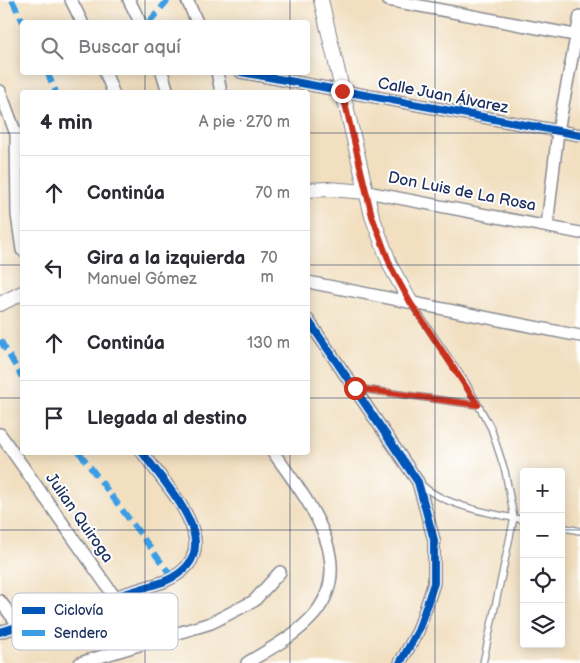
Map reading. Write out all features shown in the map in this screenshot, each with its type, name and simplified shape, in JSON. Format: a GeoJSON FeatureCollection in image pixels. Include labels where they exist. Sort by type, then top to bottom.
{"type":"FeatureCollection","features":[{"type":"Feature","properties":{"kind":"street"},"geometry":{"type":"LineString","coordinates":[[71,0],[81,20]]}},
{"type":"Feature","properties":{"kind":"street"},"geometry":{"type":"LineString","coordinates":[[129,0],[139,20]]}},
{"type":"Feature","properties":{"kind":"street"},"geometry":{"type":"LineString","coordinates":[[187,0],[196,20]]}},
{"type":"Feature","properties":{"kind":"street"},"geometry":{"type":"LineString","coordinates":[[321,0],[372,216],[391,267],[410,302]]}},
{"type":"Feature","properties":{"kind":"street"},"geometry":{"type":"LineString","coordinates":[[388,0],[579,36]]}},
{"type":"Feature","properties":{"kind":"street"},"geometry":{"type":"LineString","coordinates":[[547,226],[558,131],[579,36],[580,16]]}},
{"type":"Feature","properties":{"kind":"street"},"geometry":{"type":"LineString","coordinates":[[106,75],[112,90]]}},
{"type":"Feature","properties":{"kind":"street"},"geometry":{"type":"LineString","coordinates":[[163,75],[167,90]]}},
{"type":"Feature","properties":{"kind":"street"},"geometry":{"type":"LineString","coordinates":[[218,75],[222,90]]}},
{"type":"Feature","properties":{"kind":"street","name":"Calle Juan Álvarez"},"geometry":{"type":"LineString","coordinates":[[257,75],[580,135]]}},
{"type":"Feature","properties":{"kind":"street"},"geometry":{"type":"LineString","coordinates":[[0,91],[16,134],[17,215],[20,236]]}},
{"type":"Feature","properties":{"kind":"street","name":"Don Luis de La Rosa"},"geometry":{"type":"LineString","coordinates":[[310,190],[328,189],[367,192],[580,233]]}},
{"type":"Feature","properties":{"kind":"street"},"geometry":{"type":"LineString","coordinates":[[310,282],[531,328],[580,336]]}},
{"type":"Feature","properties":{"kind":"street"},"geometry":{"type":"LineString","coordinates":[[0,304],[20,294]]}},
{"type":"Feature","properties":{"kind":"street"},"geometry":{"type":"LineString","coordinates":[[310,323],[418,482],[434,540],[434,583],[418,632],[400,663]]}},
{"type":"Feature","properties":{"kind":"street","name":"Julian Quiroga"},"geometry":{"type":"LineString","coordinates":[[0,434],[112,593]]}},
{"type":"Feature","properties":{"kind":"street"},"geometry":{"type":"LineString","coordinates":[[124,593],[173,578],[187,566],[195,551],[195,534],[187,517],[144,455]]}},
{"type":"Feature","properties":{"kind":"street"},"geometry":{"type":"LineString","coordinates":[[247,663],[310,619],[322,604],[330,587],[332,570],[330,553],[315,515],[274,455]]}},
{"type":"Feature","properties":{"kind":"street"},"geometry":{"type":"LineString","coordinates":[[178,633],[211,623],[254,601],[280,572]]}},
{"type":"Feature","properties":{"kind":"street"},"geometry":{"type":"LineString","coordinates":[[0,600],[12,616]]}},
{"type":"Feature","properties":{"kind":"street"},"geometry":{"type":"LineString","coordinates":[[0,632],[12,628]]}},
{"type":"Feature","properties":{"kind":"street"},"geometry":{"type":"LineString","coordinates":[[80,663],[123,650]]}},
{"type":"Feature","properties":{"kind":"lane"},"geometry":{"type":"LineString","coordinates":[[410,302],[478,405],[491,428],[505,471],[514,518],[483,663]]}},
{"type":"Feature","properties":{"kind":"lane"},"geometry":{"type":"LineString","coordinates":[[355,388],[478,405]]}},
{"type":"Feature","properties":{"kind":"lane"},"geometry":{"type":"LineString","coordinates":[[418,482],[429,492],[443,499],[520,519]]}},
{"type":"Feature","properties":{"kind":"lane"},"geometry":{"type":"LineString","coordinates":[[565,528],[580,531]]}},
{"type":"Feature","properties":{"kind":"marked path"},"geometry":{"type":"LineString","coordinates":[[12,0],[22,20]]}},
{"type":"Feature","properties":{"kind":"marked path"},"geometry":{"type":"LineString","coordinates":[[151,20],[168,0]]}},
{"type":"Feature","properties":{"kind":"marked path"},"geometry":{"type":"LineString","coordinates":[[48,75],[55,90]]}},
{"type":"Feature","properties":{"kind":"marked path"},"geometry":{"type":"LineString","coordinates":[[0,340],[20,374]]}},
{"type":"Feature","properties":{"kind":"marked path"},"geometry":{"type":"LineString","coordinates":[[81,455],[173,578]]}},
{"type":"Feature","properties":{"kind":"cycle path"},"geometry":{"type":"LineString","coordinates":[[257,75],[580,135]]}},
{"type":"Feature","properties":{"kind":"cycle path"},"geometry":{"type":"LineString","coordinates":[[310,323],[418,482],[434,540],[434,583],[418,631],[400,663]]}},
{"type":"Feature","properties":{"kind":"cycle path"},"geometry":{"type":"LineString","coordinates":[[127,593],[163,582],[184,570],[193,555],[195,538],[189,520],[167,484],[144,455]]}},
{"type":"Feature","properties":{"kind":"cycle path"},"geometry":{"type":"LineString","coordinates":[[0,632],[12,628]]}},
{"type":"Feature","properties":{"kind":"route"},"geometry":{"type":"LineString","coordinates":[[342,91],[372,216],[391,267],[410,302],[466,384],[478,405],[355,388]]}}]}
